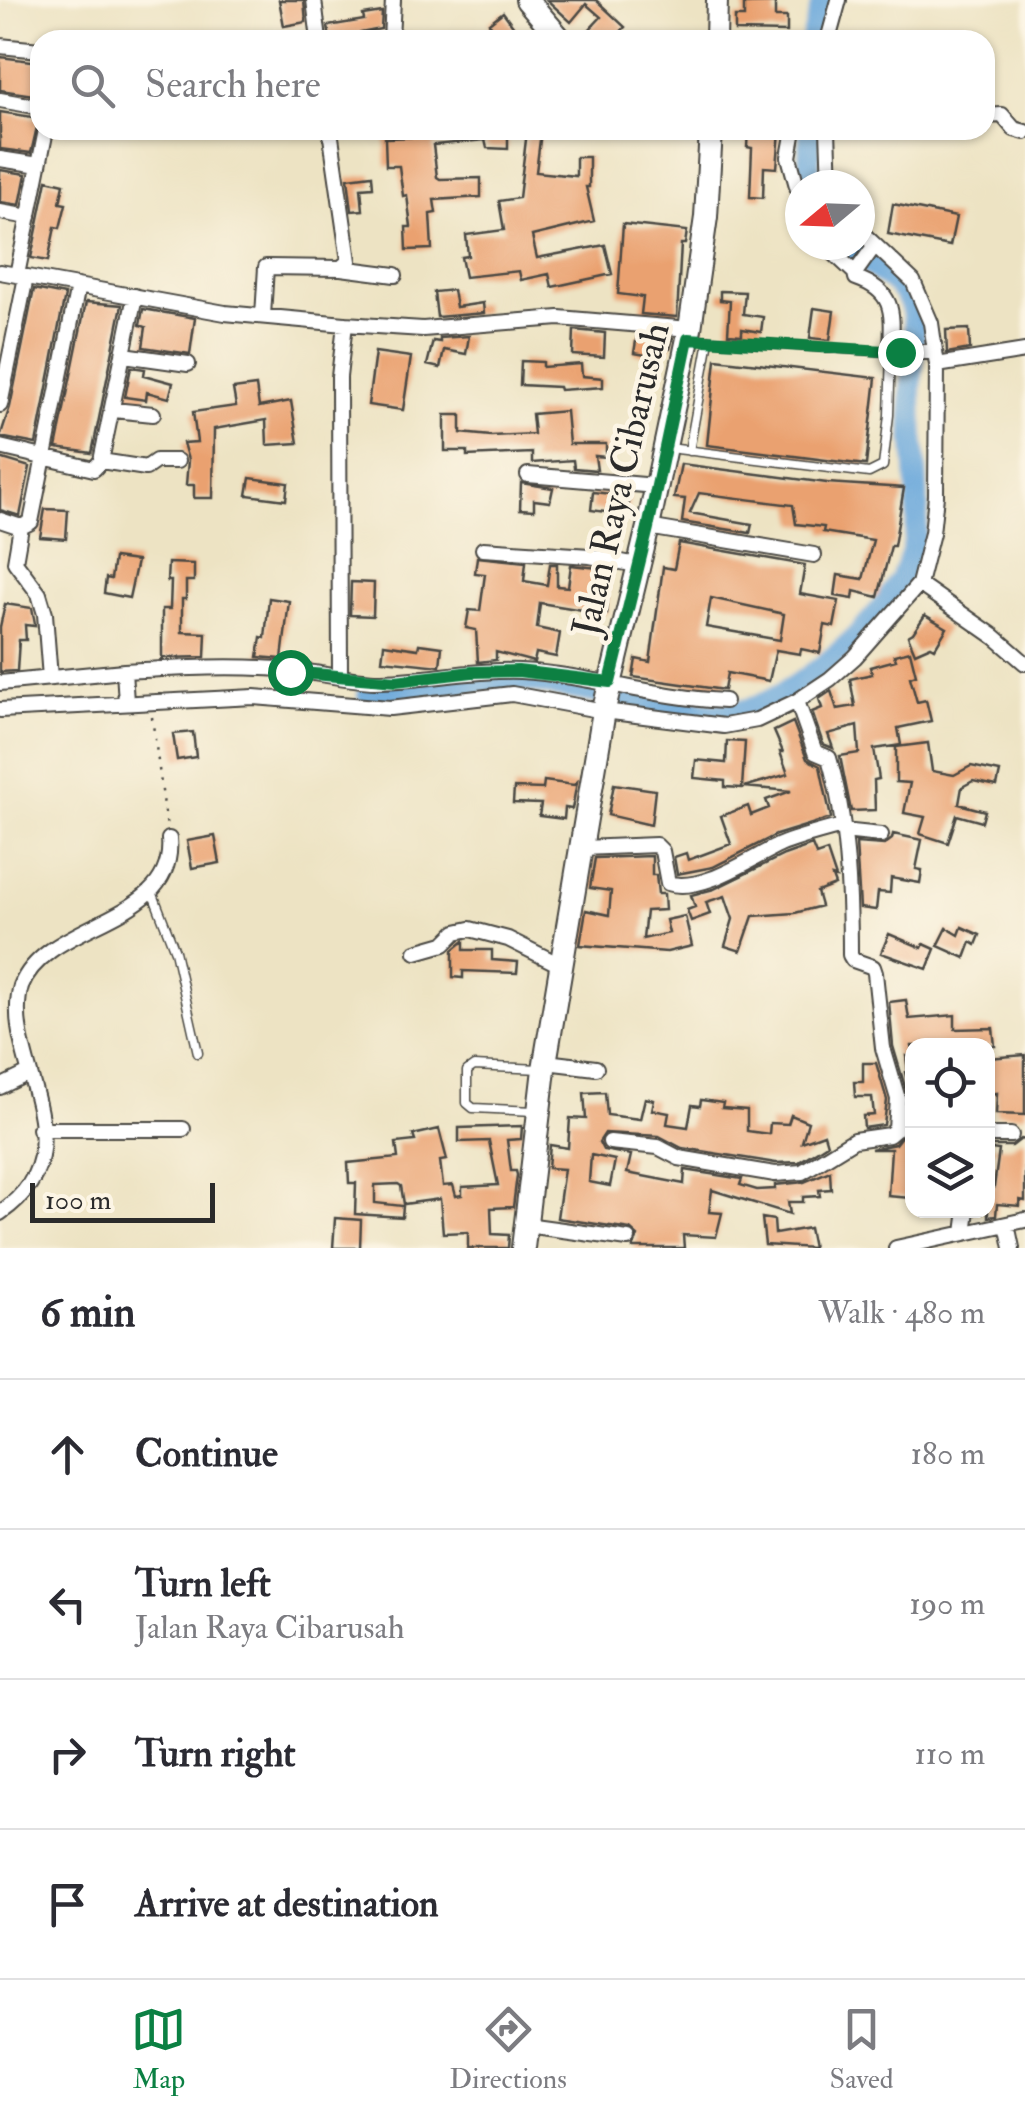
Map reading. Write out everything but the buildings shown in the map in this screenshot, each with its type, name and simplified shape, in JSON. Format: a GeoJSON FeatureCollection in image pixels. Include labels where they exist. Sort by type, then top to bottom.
{"type":"FeatureCollection","features":[{"type":"Feature","properties":{"kind":"main road"},"geometry":{"type":"LineString","coordinates":[[527,0],[552,30]]}},
{"type":"Feature","properties":{"kind":"main road","name":"Jalan Raya Cibarusah"},"geometry":{"type":"LineString","coordinates":[[524,1236],[545,1066],[607,696],[664,447],[696,336],[708,140]]}},
{"type":"Feature","properties":{"kind":"street"},"geometry":{"type":"LineString","coordinates":[[314,0],[318,30]]}},
{"type":"Feature","properties":{"kind":"street"},"geometry":{"type":"LineString","coordinates":[[392,30],[393,0]]}},
{"type":"Feature","properties":{"kind":"street"},"geometry":{"type":"LineString","coordinates":[[716,30],[717,0]]}},
{"type":"Feature","properties":{"kind":"street"},"geometry":{"type":"LineString","coordinates":[[831,30],[839,0]]}},
{"type":"Feature","properties":{"kind":"street"},"geometry":{"type":"LineString","coordinates":[[0,46],[30,49]]}},
{"type":"Feature","properties":{"kind":"street"},"geometry":{"type":"LineString","coordinates":[[0,100],[30,105]]}},
{"type":"Feature","properties":{"kind":"street"},"geometry":{"type":"LineString","coordinates":[[995,115],[1002,115],[1014,129],[1025,132]]}},
{"type":"Feature","properties":{"kind":"street"},"geometry":{"type":"LineString","coordinates":[[0,405],[44,140]]}},
{"type":"Feature","properties":{"kind":"street"},"geometry":{"type":"LineString","coordinates":[[331,140],[348,261],[341,268]]}},
{"type":"Feature","properties":{"kind":"street"},"geometry":{"type":"LineString","coordinates":[[793,140],[793,170]]}},
{"type":"Feature","properties":{"kind":"street"},"geometry":{"type":"LineString","coordinates":[[828,140],[829,170]]}},
{"type":"Feature","properties":{"kind":"street"},"geometry":{"type":"LineString","coordinates":[[0,158],[39,165]]}},
{"type":"Feature","properties":{"kind":"street"},"geometry":{"type":"LineString","coordinates":[[0,212],[29,217]]}},
{"type":"Feature","properties":{"kind":"street"},"geometry":{"type":"LineString","coordinates":[[0,710],[126,699],[288,695],[335,685],[472,672],[607,696],[690,723],[736,725],[797,702],[855,657],[918,584],[929,548],[936,496],[936,358],[931,322],[914,280],[875,250]]}},
{"type":"Feature","properties":{"kind":"street"},"geometry":{"type":"LineString","coordinates":[[841,260],[855,272],[856,278],[877,286],[888,300],[896,352],[936,358],[1025,351]]}},
{"type":"Feature","properties":{"kind":"street"},"geometry":{"type":"LineString","coordinates":[[855,272],[864,260]]}},
{"type":"Feature","properties":{"kind":"street"},"geometry":{"type":"LineString","coordinates":[[263,316],[266,267],[341,268],[395,275]]}},
{"type":"Feature","properties":{"kind":"street"},"geometry":{"type":"LineString","coordinates":[[0,272],[263,316],[344,324],[423,330],[559,318],[696,336]]}},
{"type":"Feature","properties":{"kind":"street"},"geometry":{"type":"LineString","coordinates":[[20,528],[31,522],[78,286]]}},
{"type":"Feature","properties":{"kind":"street"},"geometry":{"type":"LineString","coordinates":[[0,447],[94,468],[102,461],[135,296]]}},
{"type":"Feature","properties":{"kind":"street"},"geometry":{"type":"LineString","coordinates":[[335,685],[339,377],[344,324]]}},
{"type":"Feature","properties":{"kind":"street"},"geometry":{"type":"LineString","coordinates":[[124,354],[188,364]]}},
{"type":"Feature","properties":{"kind":"street"},"geometry":{"type":"LineString","coordinates":[[114,410],[154,414]]}},
{"type":"Feature","properties":{"kind":"street"},"geometry":{"type":"LineString","coordinates":[[102,461],[146,468],[156,461],[177,461]]}},
{"type":"Feature","properties":{"kind":"street"},"geometry":{"type":"LineString","coordinates":[[528,476],[656,486]]}},
{"type":"Feature","properties":{"kind":"street"},"geometry":{"type":"LineString","coordinates":[[0,520],[20,528]]}},
{"type":"Feature","properties":{"kind":"street"},"geometry":{"type":"LineString","coordinates":[[20,528],[15,562],[39,594],[45,614],[50,678]]}},
{"type":"Feature","properties":{"kind":"street"},"geometry":{"type":"LineString","coordinates":[[648,528],[814,555]]}},
{"type":"Feature","properties":{"kind":"street"},"geometry":{"type":"LineString","coordinates":[[483,549],[572,554],[638,564]]}},
{"type":"Feature","properties":{"kind":"street"},"geometry":{"type":"LineString","coordinates":[[918,584],[994,636],[1025,664]]}},
{"type":"Feature","properties":{"kind":"street"},"geometry":{"type":"LineString","coordinates":[[288,695],[290,671]]}},
{"type":"Feature","properties":{"kind":"street"},"geometry":{"type":"LineString","coordinates":[[0,683],[290,671],[390,708],[514,681],[607,696],[653,693],[725,701]]}},
{"type":"Feature","properties":{"kind":"street"},"geometry":{"type":"LineString","coordinates":[[124,675],[126,699]]}},
{"type":"Feature","properties":{"kind":"street"},"geometry":{"type":"LineString","coordinates":[[797,702],[815,752],[829,759],[842,829],[850,956],[874,968],[883,1048],[905,1119]]}},
{"type":"Feature","properties":{"kind":"street"},"geometry":{"type":"LineString","coordinates":[[582,848],[656,846],[662,851],[668,883],[686,885],[745,865],[787,843],[842,829],[881,835]]}},
{"type":"Feature","properties":{"kind":"street"},"geometry":{"type":"LineString","coordinates":[[0,1213],[22,1194],[40,1162],[39,1129],[15,1079],[21,1050],[15,1006],[32,965],[57,943],[100,925],[151,889],[167,867],[169,839]]}},
{"type":"Feature","properties":{"kind":"street"},"geometry":{"type":"LineString","coordinates":[[416,952],[444,944],[456,932],[470,928],[508,939],[562,966]]}},
{"type":"Feature","properties":{"kind":"street"},"geometry":{"type":"LineString","coordinates":[[545,1066],[596,1068]]}},
{"type":"Feature","properties":{"kind":"street"},"geometry":{"type":"LineString","coordinates":[[610,1142],[658,1147],[679,1158],[775,1174],[792,1173],[810,1168],[854,1140],[891,1134],[905,1123]]}},
{"type":"Feature","properties":{"kind":"street"},"geometry":{"type":"LineString","coordinates":[[39,1129],[182,1129]]}},
{"type":"Feature","properties":{"kind":"street"},"geometry":{"type":"LineString","coordinates":[[995,1135],[1011,1135]]}},
{"type":"Feature","properties":{"kind":"street"},"geometry":{"type":"LineString","coordinates":[[964,1233],[965,1218]]}},
{"type":"Feature","properties":{"kind":"street"},"geometry":{"type":"LineString","coordinates":[[896,1248],[1025,1220]]}},
{"type":"Feature","properties":{"kind":"street"},"geometry":{"type":"LineString","coordinates":[[1008,1224],[1012,1248]]}},
{"type":"Feature","properties":{"kind":"street"},"geometry":{"type":"LineString","coordinates":[[524,1236],[628,1239]]}},
{"type":"Feature","properties":{"kind":"lane"},"geometry":{"type":"LineString","coordinates":[[664,447],[689,452],[869,474],[880,470],[896,352],[696,336],[689,452]]}},
{"type":"Feature","properties":{"kind":"lane"},"geometry":{"type":"LineString","coordinates":[[151,889],[176,952],[198,1053]]}},
{"type":"Feature","properties":{"kind":"lane"},"geometry":{"type":"LineString","coordinates":[[539,1111],[474,1108],[466,1103],[467,1071],[474,1066],[545,1066]]}},
{"type":"Feature","properties":{"kind":"path"},"geometry":{"type":"LineString","coordinates":[[150,700],[169,839]]}},
{"type":"Feature","properties":{"kind":"waterway"},"geometry":{"type":"LineString","coordinates":[[815,30],[823,0]]}},
{"type":"Feature","properties":{"kind":"waterway"},"geometry":{"type":"LineString","coordinates":[[810,140],[810,170]]}},
{"type":"Feature","properties":{"kind":"waterway"},"geometry":{"type":"LineString","coordinates":[[368,695],[527,681],[716,714],[755,707],[831,659],[875,616],[893,592],[906,567],[916,526],[911,307],[900,289],[864,260]]}},
{"type":"Feature","properties":{"kind":"route"},"geometry":{"type":"LineString","coordinates":[[290,672],[396,681],[518,671],[610,682],[688,339],[900,352]]}}]}
